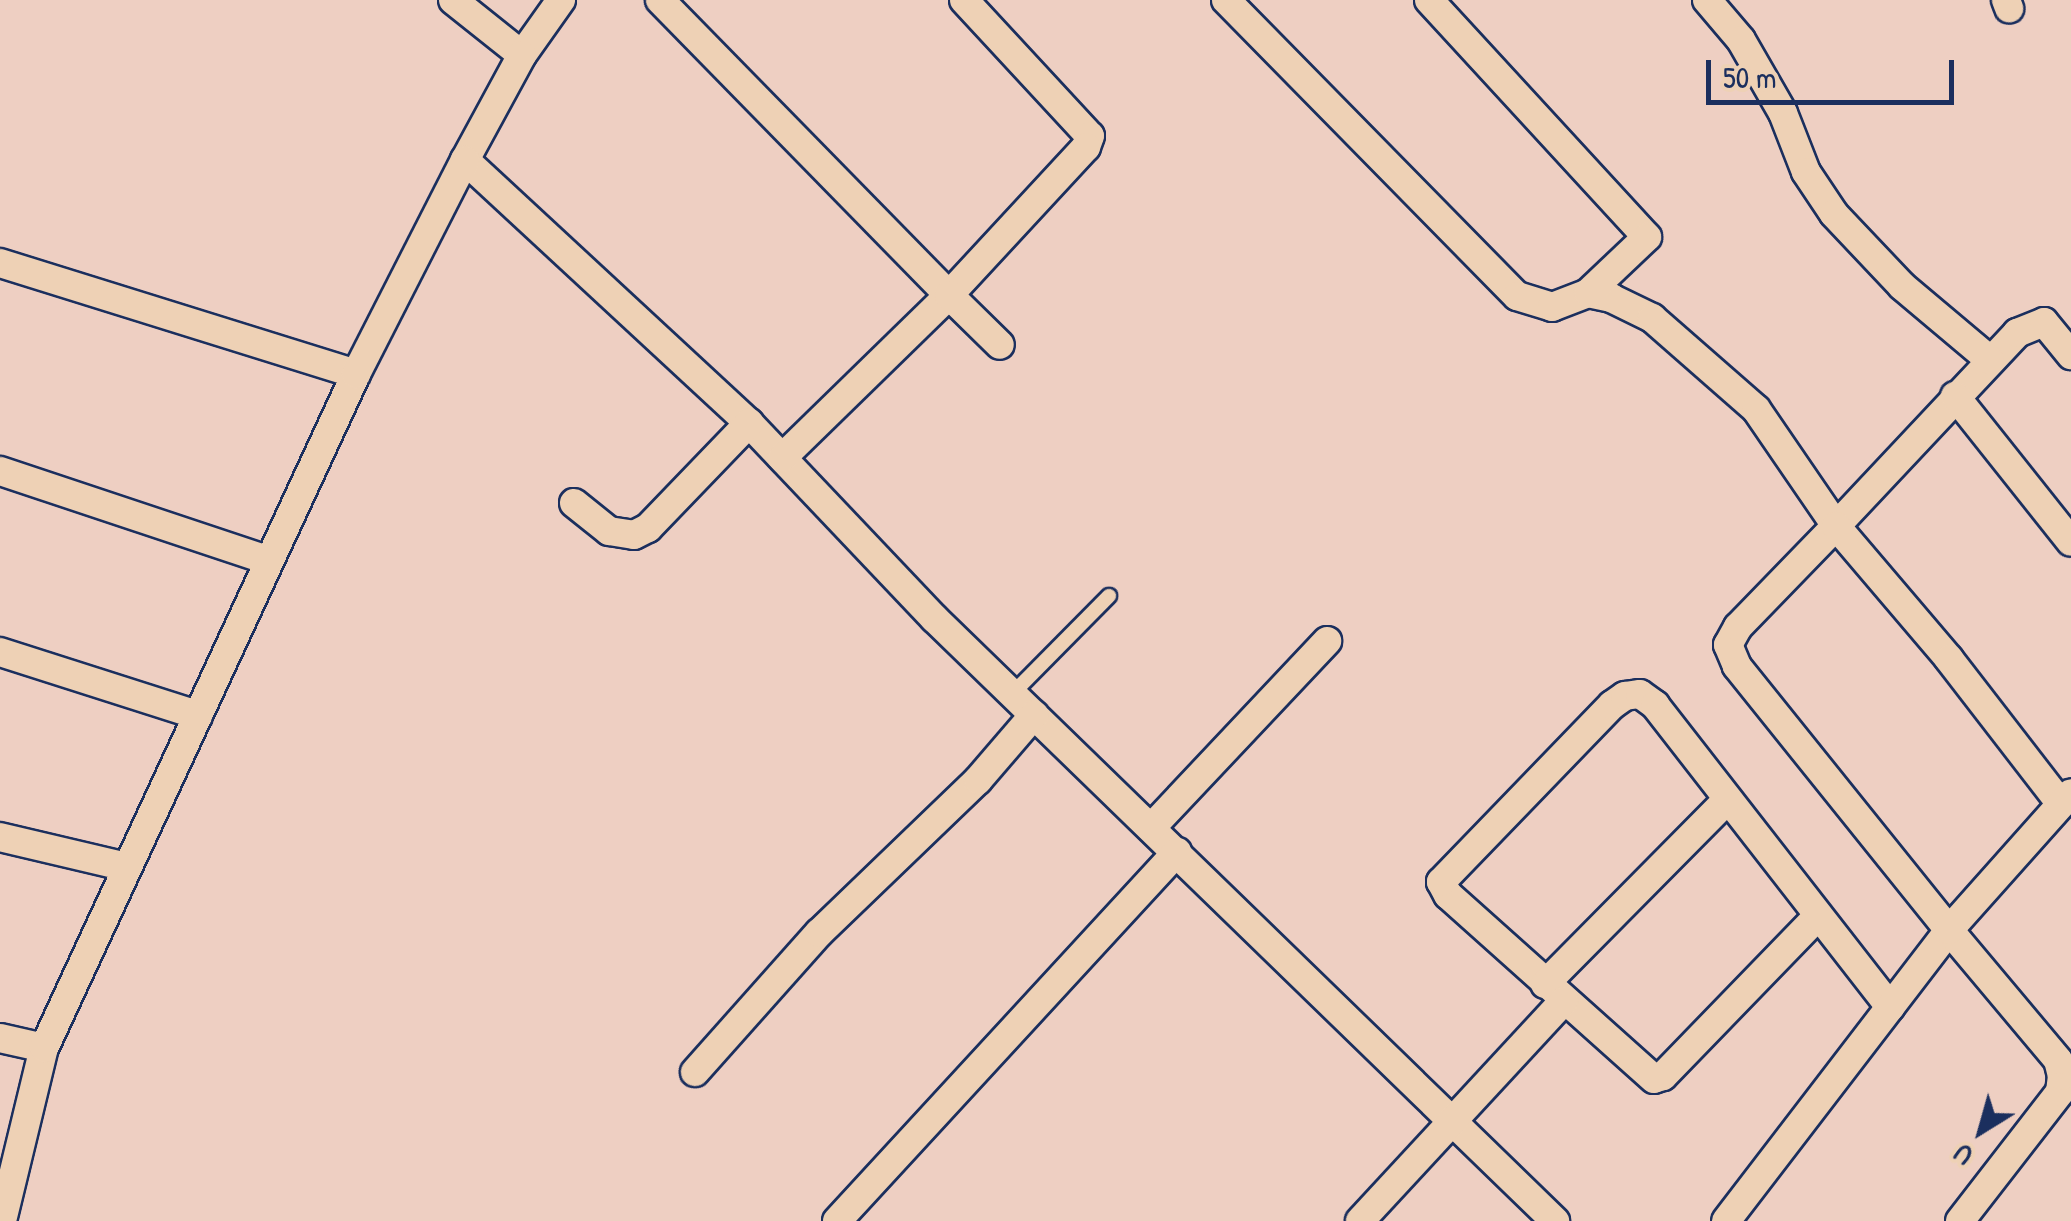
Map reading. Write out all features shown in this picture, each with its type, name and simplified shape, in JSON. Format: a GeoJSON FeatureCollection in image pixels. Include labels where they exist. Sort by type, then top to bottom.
{"type":"FeatureCollection","features":[{"type":"Feature","properties":{"kind":"street"},"geometry":{"type":"LineString","coordinates":[[452,0],[522,56]]}},
{"type":"Feature","properties":{"kind":"street"},"geometry":{"type":"LineString","coordinates":[[2,1221],[44,1048],[356,374],[522,56],[561,0]]}},
{"type":"Feature","properties":{"kind":"street"},"geometry":{"type":"LineString","coordinates":[[660,0],[1000,345]]}},
{"type":"Feature","properties":{"kind":"street"},"geometry":{"type":"LineString","coordinates":[[782,458],[949,295],[1086,147],[1090,136],[964,0]]}},
{"type":"Feature","properties":{"kind":"street"},"geometry":{"type":"LineString","coordinates":[[1226,0],[1517,296],[1552,306],[1588,294],[1647,237],[1429,0]]}},
{"type":"Feature","properties":{"kind":"street"},"geometry":{"type":"LineString","coordinates":[[1707,0],[1750,56],[1789,125],[1806,172],[1834,214],[1902,286],[1990,360]]}},
{"type":"Feature","properties":{"kind":"street"},"geometry":{"type":"LineString","coordinates":[[465,160],[749,424],[1012,694],[1555,1221]]}},
{"type":"Feature","properties":{"kind":"street"},"geometry":{"type":"LineString","coordinates":[[0,263],[356,374]]}},
{"type":"Feature","properties":{"kind":"street"},"geometry":{"type":"LineString","coordinates":[[1588,294],[1611,298],[1652,318],[1756,409],[1836,526],[2066,798],[1948,930],[1726,1221]]}},
{"type":"Feature","properties":{"kind":"street"},"geometry":{"type":"LineString","coordinates":[[1960,1221],[2060,1092],[2058,1060],[1948,930],[1729,654],[1730,636],[2017,334],[2044,322],[2071,355]]}},
{"type":"Feature","properties":{"kind":"street"},"geometry":{"type":"LineString","coordinates":[[1954,396],[2071,542]]}},
{"type":"Feature","properties":{"kind":"street"},"geometry":{"type":"LineString","coordinates":[[574,503],[609,531],[634,535],[648,528],[749,424]]}},
{"type":"Feature","properties":{"kind":"street"},"geometry":{"type":"LineString","coordinates":[[0,471],[268,560]]}},
{"type":"Feature","properties":{"kind":"street"},"geometry":{"type":"LineString","coordinates":[[1151,828],[1328,642]]}},
{"type":"Feature","properties":{"kind":"street"},"geometry":{"type":"LineString","coordinates":[[0,652],[198,714]]}},
{"type":"Feature","properties":{"kind":"street"},"geometry":{"type":"LineString","coordinates":[[1818,916],[1663,1076],[1654,1079],[1448,895],[1442,887],[1442,876],[1625,696],[1640,694],[1655,705],[1890,1006]]}},
{"type":"Feature","properties":{"kind":"street"},"geometry":{"type":"LineString","coordinates":[[695,1072],[819,933],[978,780],[1034,715]]}},
{"type":"Feature","properties":{"kind":"street"},"geometry":{"type":"LineString","coordinates":[[1360,1221],[1452,1120],[1555,992],[1727,800]]}},
{"type":"Feature","properties":{"kind":"street"},"geometry":{"type":"LineString","coordinates":[[0,837],[127,867]]}},
{"type":"Feature","properties":{"kind":"street"},"geometry":{"type":"LineString","coordinates":[[838,1221],[1177,852]]}},
{"type":"Feature","properties":{"kind":"street"},"geometry":{"type":"LineString","coordinates":[[0,1038],[44,1048]]}},
{"type":"Feature","properties":{"kind":"lane"},"geometry":{"type":"LineString","coordinates":[[1012,694],[1109,596]]}}]}
